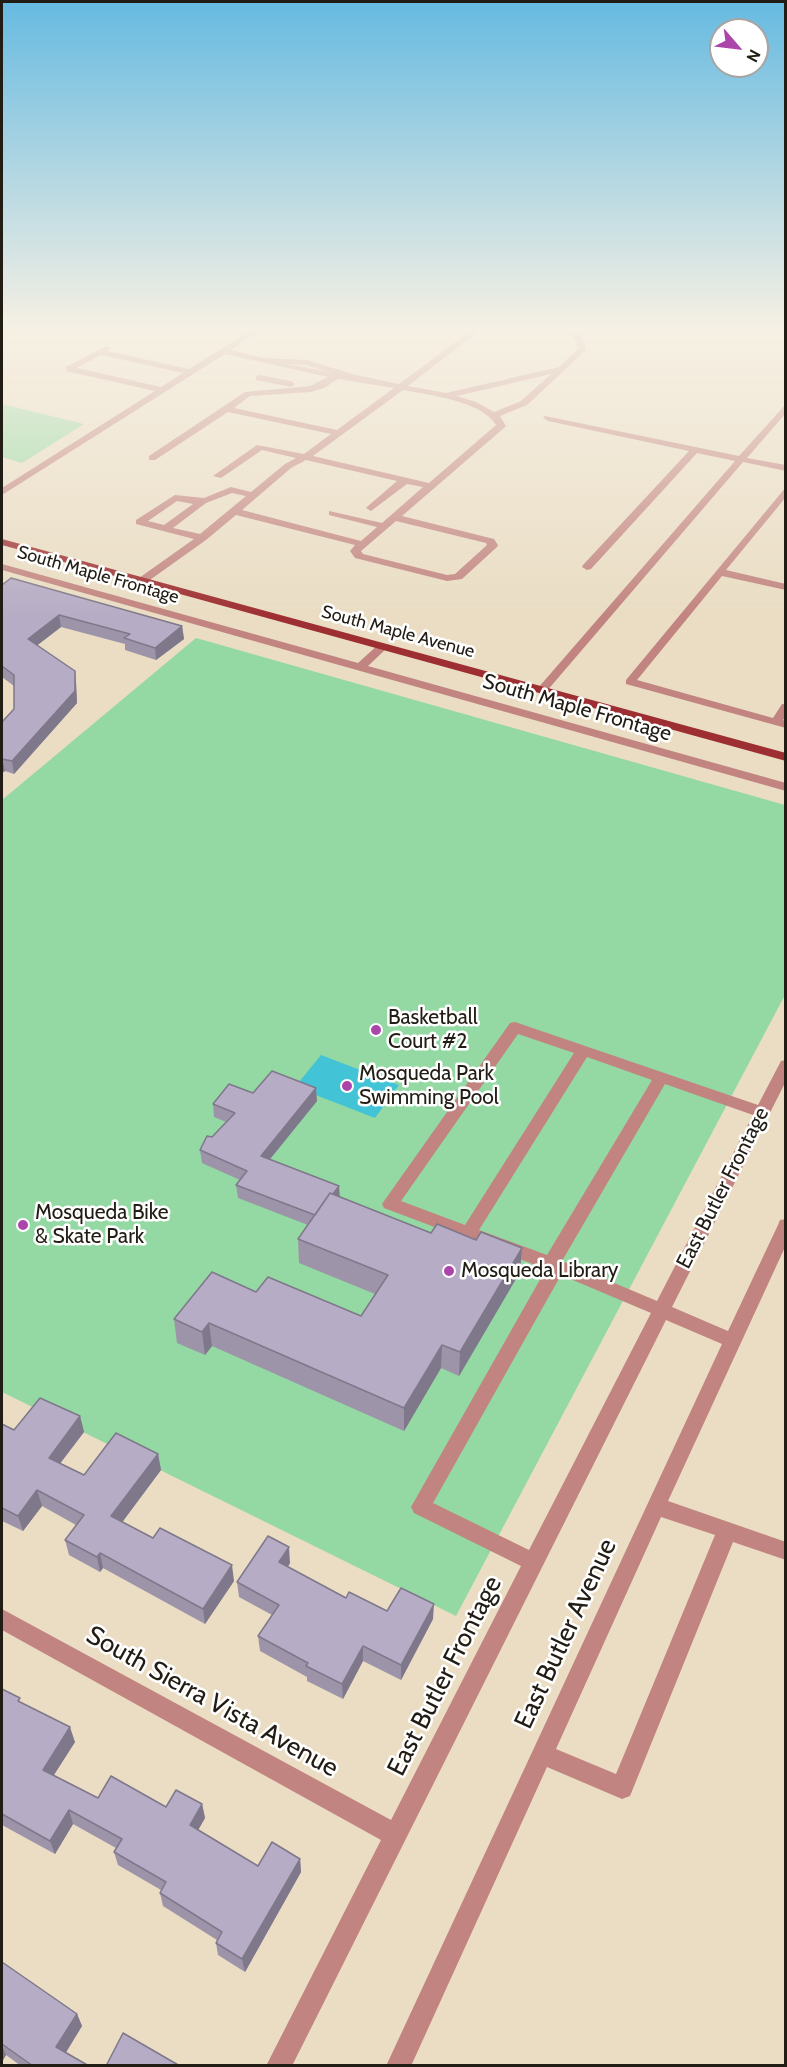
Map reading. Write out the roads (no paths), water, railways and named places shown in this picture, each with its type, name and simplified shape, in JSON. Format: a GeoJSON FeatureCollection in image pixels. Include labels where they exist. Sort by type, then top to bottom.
{"type":"FeatureCollection","features":[{"type":"Feature","properties":{"kind":"main road","name":"South Maple Avenue"},"geometry":{"type":"LineString","coordinates":[[2,542],[786,757]]}},
{"type":"Feature","properties":{"kind":"street"},"geometry":{"type":"LineString","coordinates":[[2,492],[106,425]]}},
{"type":"Feature","properties":{"kind":"street"},"geometry":{"type":"LineString","coordinates":[[152,458],[202,425]]}},
{"type":"Feature","properties":{"kind":"street"},"geometry":{"type":"LineString","coordinates":[[303,425],[338,433]]}},
{"type":"Feature","properties":{"kind":"street"},"geometry":{"type":"LineString","coordinates":[[143,580],[202,538],[288,466],[306,457],[348,425]]}},
{"type":"Feature","properties":{"kind":"street"},"geometry":{"type":"LineString","coordinates":[[393,517],[490,541],[493,545],[458,577],[447,578],[359,556],[355,550],[393,517],[497,431],[501,425]]}},
{"type":"Feature","properties":{"kind":"street"},"geometry":{"type":"LineString","coordinates":[[582,425],[786,468]]}},
{"type":"Feature","properties":{"kind":"street"},"geometry":{"type":"LineString","coordinates":[[542,690],[770,425]]}},
{"type":"Feature","properties":{"kind":"street"},"geometry":{"type":"LineString","coordinates":[[218,476],[260,447],[430,486]]}},
{"type":"Feature","properties":{"kind":"street"},"geometry":{"type":"LineString","coordinates":[[586,567],[695,450]]}},
{"type":"Feature","properties":{"kind":"street"},"geometry":{"type":"LineString","coordinates":[[371,508],[405,480]]}},
{"type":"Feature","properties":{"kind":"street"},"geometry":{"type":"LineString","coordinates":[[202,538],[140,522],[175,498],[201,503],[211,501],[231,490],[253,495]]}},
{"type":"Feature","properties":{"kind":"street"},"geometry":{"type":"LineString","coordinates":[[786,490],[630,682],[781,724],[786,707]]}},
{"type":"Feature","properties":{"kind":"street"},"geometry":{"type":"LineString","coordinates":[[165,529],[201,503]]}},
{"type":"Feature","properties":{"kind":"street"},"geometry":{"type":"LineString","coordinates":[[234,511],[362,544]]}},
{"type":"Feature","properties":{"kind":"street"},"geometry":{"type":"LineString","coordinates":[[333,513],[383,526]]}},
{"type":"Feature","properties":{"kind":"street","name":"South Maple Frontage"},"geometry":{"type":"LineString","coordinates":[[2,567],[786,787]]}},
{"type":"Feature","properties":{"kind":"street"},"geometry":{"type":"LineString","coordinates":[[719,572],[786,587]]}},
{"type":"Feature","properties":{"kind":"street"},"geometry":{"type":"LineString","coordinates":[[359,668],[383,646]]}},
{"type":"Feature","properties":{"kind":"street"},"geometry":{"type":"LineString","coordinates":[[732,1340],[554,1265],[390,1204],[515,1027],[762,1112]]}},
{"type":"Feature","properties":{"kind":"street"},"geometry":{"type":"LineString","coordinates":[[469,1233],[583,1051]]}},
{"type":"Feature","properties":{"kind":"street","name":"East Butler Frontage"},"geometry":{"type":"LineString","coordinates":[[278,2066],[786,1065]]}},
{"type":"Feature","properties":{"kind":"street"},"geometry":{"type":"LineString","coordinates":[[533,1562],[422,1507],[554,1265],[661,1077]]}},
{"type":"Feature","properties":{"kind":"street","name":"East Butler Avenue"},"geometry":{"type":"LineString","coordinates":[[398,2066],[786,1225]]}},
{"type":"Feature","properties":{"kind":"street"},"geometry":{"type":"LineString","coordinates":[[656,1506],[786,1551]]}},
{"type":"Feature","properties":{"kind":"street"},"geometry":{"type":"LineString","coordinates":[[542,1754],[622,1788],[727,1531]]}},
{"type":"Feature","properties":{"kind":"street","name":"South Sierra Vista Avenue"},"geometry":{"type":"LineString","coordinates":[[2,1619],[395,1835]]}},
{"type":"Feature","properties":{"kind":"water","name":"Mosqueda Park Swimming Pool"},"geometry":{"type":"Polygon","coordinates":[[[321,1055],[399,1085],[375,1118],[295,1087],[321,1055]]]}},
{"type":"Feature","properties":{"kind":"place","name":"Basketball Court #2"},"geometry":{"type":"Point","coordinates":[376,1030]}},
{"type":"Feature","properties":{"kind":"place","name":"Mosqueda Park Swimming Pool"},"geometry":{"type":"Point","coordinates":[347,1086]}},
{"type":"Feature","properties":{"kind":"place","name":"Mosqueda Bike & Skate Park"},"geometry":{"type":"Point","coordinates":[23,1225]}},
{"type":"Feature","properties":{"kind":"place","name":"Mosqueda Library"},"geometry":{"type":"Point","coordinates":[449,1271]}}]}
